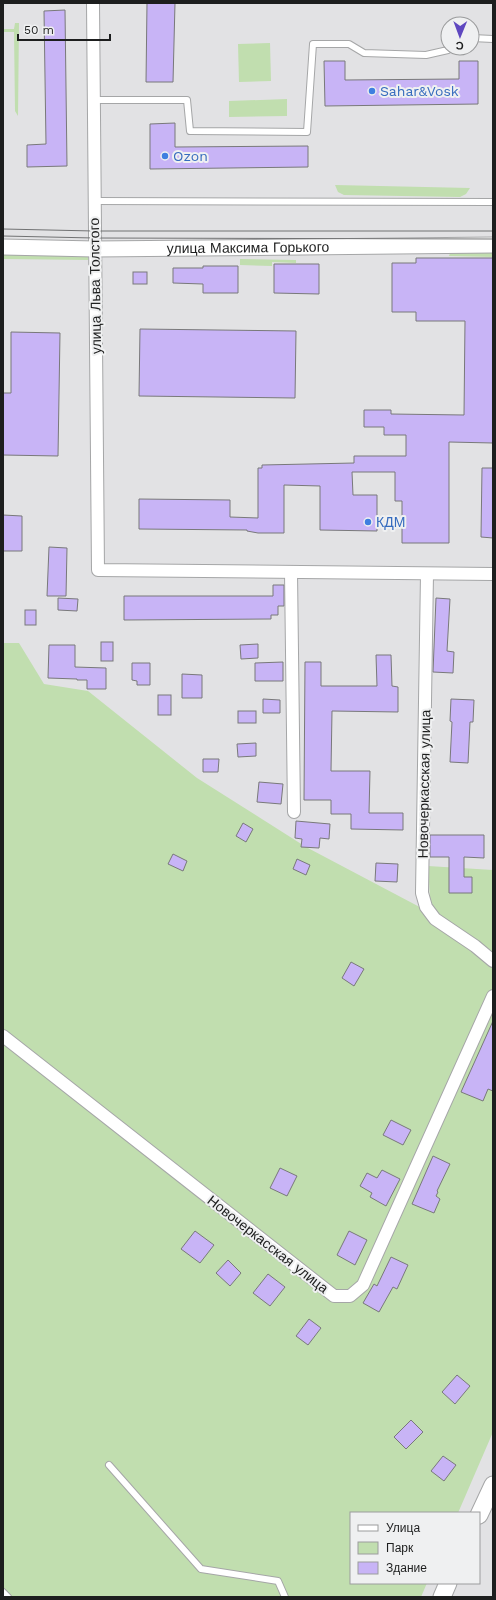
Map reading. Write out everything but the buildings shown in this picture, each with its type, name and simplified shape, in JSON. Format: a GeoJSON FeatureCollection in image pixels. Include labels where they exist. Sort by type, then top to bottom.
{"type":"FeatureCollection","features":[{"type":"Feature","properties":{"kind":"main road"},"geometry":{"type":"LineString","coordinates":[[480,1513],[493,1485]]}},
{"type":"Feature","properties":{"kind":"main road"},"geometry":{"type":"LineString","coordinates":[[442,1597],[448,1584]]}},
{"type":"Feature","properties":{"kind":"street","name":"улица Льва Толстого"},"geometry":{"type":"LineString","coordinates":[[93,3],[98,570],[291,572]]}},
{"type":"Feature","properties":{"kind":"street","name":"улица Максима Горького"},"geometry":{"type":"LineString","coordinates":[[3,247],[95,249],[493,245]]}},
{"type":"Feature","properties":{"kind":"street"},"geometry":{"type":"LineString","coordinates":[[294,812],[291,572],[493,574]]}},
{"type":"Feature","properties":{"kind":"street","name":"Новочеркасская улица"},"geometry":{"type":"LineString","coordinates":[[427,574],[422,893],[426,907],[435,919],[475,946],[493,961]]}},
{"type":"Feature","properties":{"kind":"street","name":"Новочеркасская улица"},"geometry":{"type":"LineString","coordinates":[[3,1036],[334,1296],[350,1296],[363,1285],[493,996]]}},
{"type":"Feature","properties":{"kind":"lane"},"geometry":{"type":"LineString","coordinates":[[480,38],[493,39]]}},
{"type":"Feature","properties":{"kind":"lane"},"geometry":{"type":"LineString","coordinates":[[94,100],[187,100],[190,131],[307,132],[313,44],[349,44],[364,53],[426,55],[440,52]]}},
{"type":"Feature","properties":{"kind":"lane"},"geometry":{"type":"LineString","coordinates":[[95,201],[493,202]]}},
{"type":"Feature","properties":{"kind":"lane"},"geometry":{"type":"LineString","coordinates":[[109,1465],[201,1569],[278,1581],[285,1597]]}},
{"type":"Feature","properties":{"kind":"lane"},"geometry":{"type":"LineString","coordinates":[[3,1592],[8,1597]]}},
{"type":"Feature","properties":{"kind":"green space"},"geometry":{"type":"Polygon","coordinates":[[[15,23],[19,23],[18,116],[15,111],[14,32],[3,32],[3,29],[14,29],[15,23]]]}},
{"type":"Feature","properties":{"kind":"green space"},"geometry":{"type":"Polygon","coordinates":[[[270,43],[271,81],[239,82],[238,44],[270,43]]]}},
{"type":"Feature","properties":{"kind":"green space"},"geometry":{"type":"Polygon","coordinates":[[[287,99],[287,116],[229,117],[229,101],[287,99]]]}},
{"type":"Feature","properties":{"kind":"green space"},"geometry":{"type":"Polygon","coordinates":[[[335,185],[470,188],[466,194],[460,197],[344,195],[338,192],[335,185]]]}},
{"type":"Feature","properties":{"kind":"green space"},"geometry":{"type":"Polygon","coordinates":[[[454,249],[493,249],[493,257],[449,256],[454,249]]]}},
{"type":"Feature","properties":{"kind":"green space"},"geometry":{"type":"Polygon","coordinates":[[[3,253],[88,253],[88,260],[3,259],[3,253]]]}},
{"type":"Feature","properties":{"kind":"green space"},"geometry":{"type":"Polygon","coordinates":[[[240,259],[296,260],[296,263],[272,262],[272,266],[240,265],[240,259]]]}},
{"type":"Feature","properties":{"kind":"green space"},"geometry":{"type":"Polygon","coordinates":[[[3,643],[19,643],[44,684],[88,691],[197,778],[306,847],[431,913],[428,866],[493,870],[493,1432],[458,1512],[350,1512],[350,1584],[427,1584],[421,1597],[3,1597],[3,643]]]}},
{"type":"Feature","properties":{"kind":"tram line"},"geometry":{"type":"LineString","coordinates":[[3,229],[94,231],[493,231]]}},
{"type":"Feature","properties":{"kind":"tram line"},"geometry":{"type":"LineString","coordinates":[[3,236],[94,238],[493,239]]}},
{"type":"Feature","properties":{"kind":"place","name":"Sahar&Vosk"},"geometry":{"type":"Point","coordinates":[372,91]}},
{"type":"Feature","properties":{"kind":"place","name":"Ozon"},"geometry":{"type":"Point","coordinates":[165,156]}},
{"type":"Feature","properties":{"kind":"place","name":"КДМ"},"geometry":{"type":"Point","coordinates":[368,522]}}]}
